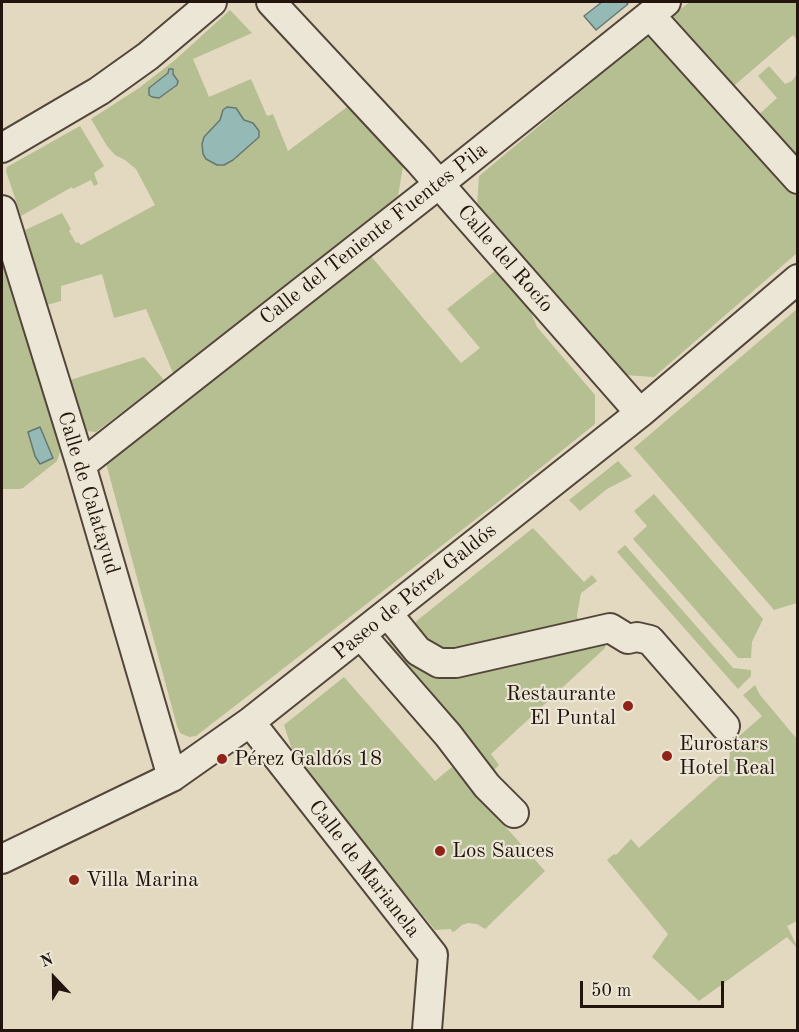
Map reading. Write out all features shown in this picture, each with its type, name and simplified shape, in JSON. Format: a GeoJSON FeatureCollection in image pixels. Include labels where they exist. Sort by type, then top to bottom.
{"type":"FeatureCollection","features":[{"type":"Feature","properties":{"kind":"street"},"geometry":{"type":"LineString","coordinates":[[2,147],[99,91],[148,56],[212,2]]}},
{"type":"Feature","properties":{"kind":"street","name":"Calle del Rocío"},"geometry":{"type":"LineString","coordinates":[[271,2],[439,184],[640,413]]}},
{"type":"Feature","properties":{"kind":"street"},"geometry":{"type":"LineString","coordinates":[[658,8],[798,179]]}},
{"type":"Feature","properties":{"kind":"street","name":"Calle del Teniente Fuentes Pila"},"geometry":{"type":"LineString","coordinates":[[81,465],[439,184],[658,8]]}},
{"type":"Feature","properties":{"kind":"street","name":"Calle de Calatayud"},"geometry":{"type":"LineString","coordinates":[[2,210],[81,465],[172,777]]}},
{"type":"Feature","properties":{"kind":"street","name":"Paseo de Pérez Galdós"},"geometry":{"type":"LineString","coordinates":[[2,859],[172,777],[250,722],[640,413],[798,279]]}},
{"type":"Feature","properties":{"kind":"street"},"geometry":{"type":"LineString","coordinates":[[388,614],[418,651],[439,663],[456,663],[610,628],[628,639],[638,637],[650,640],[725,726]]}},
{"type":"Feature","properties":{"kind":"street"},"geometry":{"type":"LineString","coordinates":[[361,635],[448,735],[487,786],[514,813]]}},
{"type":"Feature","properties":{"kind":"street","name":"Calle de Marianela"},"geometry":{"type":"LineString","coordinates":[[250,722],[433,955],[427,1030]]}},
{"type":"Feature","properties":{"kind":"green space"},"geometry":{"type":"Polygon","coordinates":[[[690,2],[797,2],[797,40],[793,35],[729,90],[723,83],[727,79],[720,69],[714,73],[669,18],[690,2]]]}},
{"type":"Feature","properties":{"kind":"green space"},"geometry":{"type":"Polygon","coordinates":[[[230,10],[252,33],[193,59],[209,97],[251,79],[267,116],[273,114],[288,151],[347,107],[403,166],[398,196],[173,373],[146,309],[114,318],[102,274],[61,286],[61,301],[47,305],[25,230],[62,213],[76,243],[81,245],[155,205],[136,169],[115,155],[91,119],[139,88],[175,60],[230,10]]]}},
{"type":"Feature","properties":{"kind":"green space"},"geometry":{"type":"Polygon","coordinates":[[[655,29],[797,192],[797,253],[654,377],[624,375],[477,206],[479,176],[655,29]]]}},
{"type":"Feature","properties":{"kind":"green space"},"geometry":{"type":"Polygon","coordinates":[[[769,66],[785,84],[792,81],[797,74],[797,169],[754,119],[777,98],[758,76],[769,66]]]}},
{"type":"Feature","properties":{"kind":"green space"},"geometry":{"type":"Polygon","coordinates":[[[80,126],[104,166],[94,173],[98,184],[94,186],[91,180],[73,189],[72,187],[21,216],[6,171],[7,167],[80,126]]]}},
{"type":"Feature","properties":{"kind":"green space"},"geometry":{"type":"Polygon","coordinates":[[[2,254],[59,442],[60,452],[57,461],[19,489],[2,489],[2,254]]]}},
{"type":"Feature","properties":{"kind":"green space"},"geometry":{"type":"Polygon","coordinates":[[[370,255],[461,363],[480,348],[447,309],[495,271],[530,310],[537,327],[595,395],[595,424],[196,736],[189,737],[180,733],[177,726],[106,463],[370,255]]]}},
{"type":"Feature","properties":{"kind":"green space"},"geometry":{"type":"Polygon","coordinates":[[[797,309],[797,603],[774,610],[634,448],[797,309]]]}},
{"type":"Feature","properties":{"kind":"green space"},"geometry":{"type":"Polygon","coordinates":[[[144,357],[164,380],[96,432],[85,431],[70,380],[144,357]]]}},
{"type":"Feature","properties":{"kind":"green space"},"geometry":{"type":"Polygon","coordinates":[[[618,461],[632,476],[607,489],[580,511],[569,500],[618,461]]]}},
{"type":"Feature","properties":{"kind":"green space"},"geometry":{"type":"Polygon","coordinates":[[[654,494],[763,619],[752,642],[751,658],[738,658],[633,539],[647,526],[634,511],[654,494]]]}},
{"type":"Feature","properties":{"kind":"green space"},"geometry":{"type":"Polygon","coordinates":[[[533,528],[584,582],[592,575],[597,581],[581,593],[577,615],[579,626],[481,653],[437,648],[409,627],[533,528]]]}},
{"type":"Feature","properties":{"kind":"green space"},"geometry":{"type":"Polygon","coordinates":[[[625,545],[733,668],[751,670],[751,676],[738,689],[617,552],[625,545]]]}},
{"type":"Feature","properties":{"kind":"green space"},"geometry":{"type":"Polygon","coordinates":[[[397,636],[416,655],[605,642],[605,648],[491,754],[499,765],[493,771],[384,646],[397,636]]]}},
{"type":"Feature","properties":{"kind":"green space"},"geometry":{"type":"Polygon","coordinates":[[[344,677],[435,781],[452,767],[545,871],[485,929],[477,924],[468,923],[452,932],[451,929],[435,930],[295,759],[284,725],[344,677]]]}},
{"type":"Feature","properties":{"kind":"green space"},"geometry":{"type":"Polygon","coordinates":[[[755,685],[760,695],[797,739],[797,921],[787,926],[797,946],[787,937],[699,1001],[652,957],[668,934],[607,860],[614,854],[616,855],[631,839],[639,848],[724,772],[730,757],[729,745],[762,716],[743,695],[755,685]]]}},
{"type":"Feature","properties":{"kind":"water"},"geometry":{"type":"Polygon","coordinates":[[[602,2],[626,2],[628,4],[596,30],[584,16],[602,2]]]}},
{"type":"Feature","properties":{"kind":"water"},"geometry":{"type":"Polygon","coordinates":[[[169,69],[173,69],[173,74],[178,81],[177,85],[159,98],[149,95],[149,88],[168,73],[169,69]]]}},
{"type":"Feature","properties":{"kind":"water"},"geometry":{"type":"Polygon","coordinates":[[[227,107],[236,108],[244,120],[253,123],[259,131],[259,137],[233,160],[224,165],[217,165],[206,159],[202,144],[204,137],[220,120],[223,110],[227,107]]]}},
{"type":"Feature","properties":{"kind":"water"},"geometry":{"type":"Polygon","coordinates":[[[40,427],[53,458],[40,464],[35,456],[28,432],[40,427]]]}},
{"type":"Feature","properties":{"kind":"place","name":"Restaurante El Puntal"},"geometry":{"type":"Point","coordinates":[628,706]}},
{"type":"Feature","properties":{"kind":"place","name":"Eurostars Hotel Real"},"geometry":{"type":"Point","coordinates":[667,756]}},
{"type":"Feature","properties":{"kind":"place","name":"Pérez Galdós 18"},"geometry":{"type":"Point","coordinates":[222,759]}},
{"type":"Feature","properties":{"kind":"place","name":"Los Sauces"},"geometry":{"type":"Point","coordinates":[440,851]}},
{"type":"Feature","properties":{"kind":"place","name":"Villa Marina"},"geometry":{"type":"Point","coordinates":[74,880]}}]}
